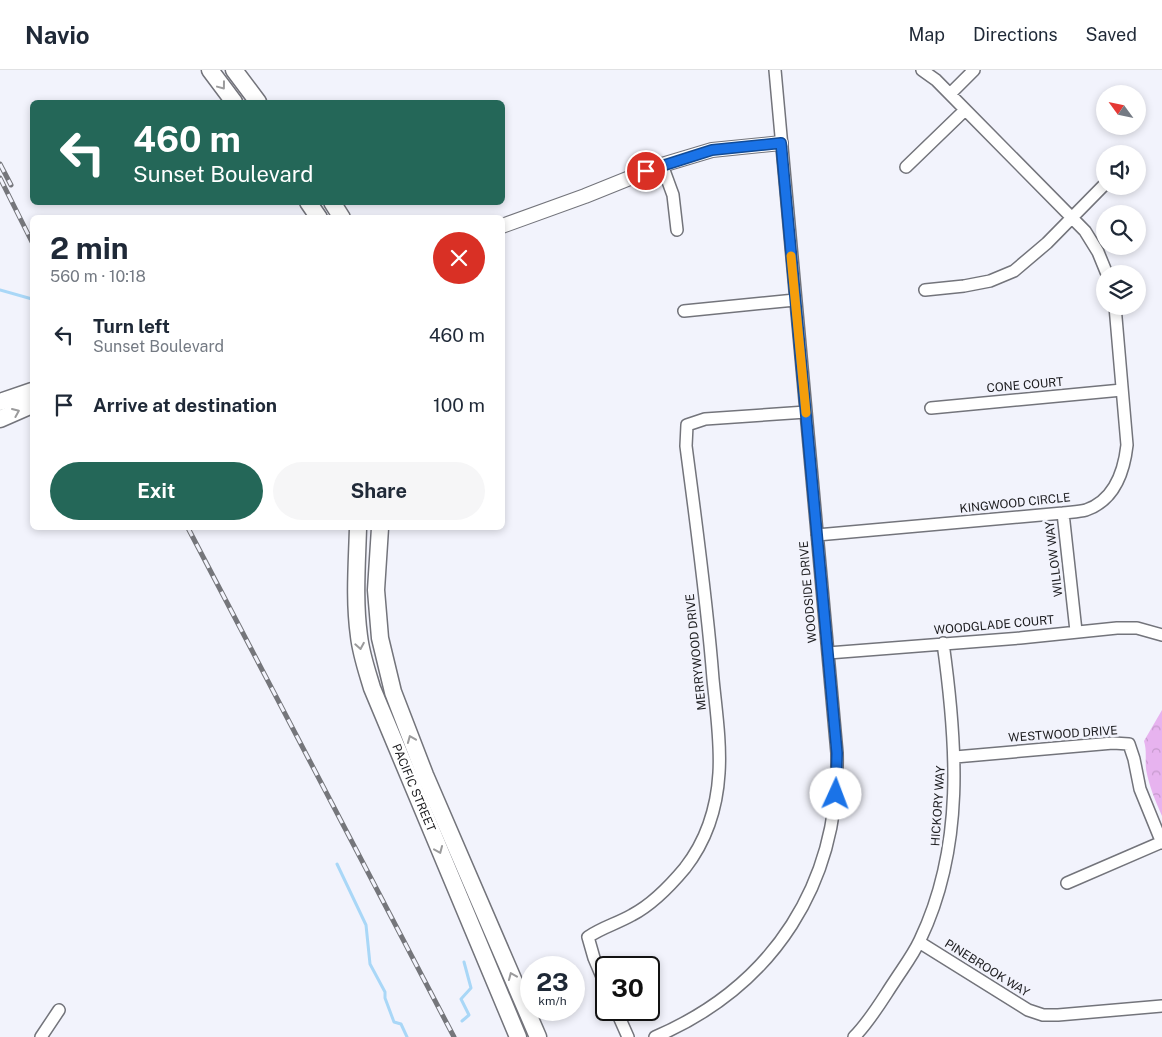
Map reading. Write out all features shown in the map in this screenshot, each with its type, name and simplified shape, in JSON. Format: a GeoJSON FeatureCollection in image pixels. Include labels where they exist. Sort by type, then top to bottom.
{"type":"FeatureCollection","features":[{"type":"Feature","properties":{"kind":"main road"},"geometry":{"type":"LineString","coordinates":[[210,70],[232,100]]}},
{"type":"Feature","properties":{"kind":"main road"},"geometry":{"type":"LineString","coordinates":[[234,70],[256,100]]}},
{"type":"Feature","properties":{"kind":"main road"},"geometry":{"type":"LineString","coordinates":[[0,402],[30,392]]}},
{"type":"Feature","properties":{"kind":"main road"},"geometry":{"type":"LineString","coordinates":[[0,419],[30,406]]}},
{"type":"Feature","properties":{"kind":"main road","name":"PACIFIC STREET"},"geometry":{"type":"LineString","coordinates":[[358,530],[356,599],[358,634],[374,695],[417,778],[538,1037]]}},
{"type":"Feature","properties":{"kind":"main road"},"geometry":{"type":"LineString","coordinates":[[365,530],[369,535],[366,580],[376,590]]}},
{"type":"Feature","properties":{"kind":"main road","name":"PACIFIC STREET"},"geometry":{"type":"LineString","coordinates":[[380,530],[376,590],[380,638],[386,666],[417,778],[518,1037]]}},
{"type":"Feature","properties":{"kind":"main road"},"geometry":{"type":"LineString","coordinates":[[367,671],[386,666]]}},
{"type":"Feature","properties":{"kind":"street","name":"WOODSIDE DRIVE"},"geometry":{"type":"LineString","coordinates":[[655,1037],[675,1028],[716,1004],[756,970],[794,921],[817,877],[831,831],[837,780],[837,753],[775,70]]}},
{"type":"Feature","properties":{"kind":"street"},"geometry":{"type":"LineString","coordinates":[[922,70],[936,80],[1072,218],[1084,231],[1098,252],[1103,265]]}},
{"type":"Feature","properties":{"kind":"street"},"geometry":{"type":"LineString","coordinates":[[950,94],[974,70]]}},
{"type":"Feature","properties":{"kind":"street"},"geometry":{"type":"LineString","coordinates":[[906,167],[966,110]]}},
{"type":"Feature","properties":{"kind":"street"},"geometry":{"type":"LineString","coordinates":[[505,225],[580,198],[662,165],[712,150],[781,143]]}},
{"type":"Feature","properties":{"kind":"street"},"geometry":{"type":"LineString","coordinates":[[662,165],[673,195],[677,230]]}},
{"type":"Feature","properties":{"kind":"street"},"geometry":{"type":"LineString","coordinates":[[925,290],[964,286],[990,280],[1014,271],[1047,243],[1096,193]]}},
{"type":"Feature","properties":{"kind":"street"},"geometry":{"type":"LineString","coordinates":[[684,311],[795,300]]}},
{"type":"Feature","properties":{"kind":"street","name":"KINGWOOD CIRCLE"},"geometry":{"type":"LineString","coordinates":[[816,535],[1063,513],[1085,510],[1099,503],[1110,493],[1119,480],[1125,466],[1127,445],[1116,315]]}},
{"type":"Feature","properties":{"kind":"street","name":"CONE COURT"},"geometry":{"type":"LineString","coordinates":[[931,408],[1122,390]]}},
{"type":"Feature","properties":{"kind":"street","name":"MERRYWOOD DRIVE"},"geometry":{"type":"LineString","coordinates":[[595,960],[588,937],[603,927],[632,915],[652,902],[670,885],[700,846],[711,821],[716,797],[719,773],[718,736],[708,622],[686,446],[687,426],[705,419],[806,412]]}},
{"type":"Feature","properties":{"kind":"street","name":"WILLOW WAY"},"geometry":{"type":"LineString","coordinates":[[1063,513],[1076,631]]}},
{"type":"Feature","properties":{"kind":"street","name":"WOODGLADE COURT"},"geometry":{"type":"LineString","coordinates":[[828,653],[1117,628],[1137,628],[1162,636]]}},
{"type":"Feature","properties":{"kind":"street","name":"HICKORY WAY"},"geometry":{"type":"LineString","coordinates":[[857,1036],[919,942],[932,914],[942,883],[950,847],[954,813],[955,757],[943,643]]}},
{"type":"Feature","properties":{"kind":"street","name":"WESTWOOD DRIVE"},"geometry":{"type":"LineString","coordinates":[[955,757],[1113,742],[1129,744],[1140,788],[1162,842]]}},
{"type":"Feature","properties":{"kind":"street"},"geometry":{"type":"LineString","coordinates":[[1067,883],[1162,842]]}},
{"type":"Feature","properties":{"kind":"street","name":"PINEBROOK WAY"},"geometry":{"type":"LineString","coordinates":[[919,942],[1028,1010],[1043,1015],[1162,1006]]}},
{"type":"Feature","properties":{"kind":"street"},"geometry":{"type":"LineString","coordinates":[[41,1037],[59,1010]]}},
{"type":"Feature","properties":{"kind":"street"},"geometry":{"type":"LineString","coordinates":[[621,1021],[628,1037]]}},
{"type":"Feature","properties":{"kind":"green space"},"geometry":{"type":"Polygon","coordinates":[[[1162,710],[1162,816],[1147,775],[1144,741],[1162,710]]]}},
{"type":"Feature","properties":{"kind":"waterway"},"geometry":{"type":"LineString","coordinates":[[0,290],[30,298]]}},
{"type":"Feature","properties":{"kind":"waterway"},"geometry":{"type":"LineString","coordinates":[[337,864],[366,925],[370,964],[385,992],[385,998],[394,1022],[401,1024],[407,1037]]}},
{"type":"Feature","properties":{"kind":"waterway"},"geometry":{"type":"LineString","coordinates":[[462,1021],[469,1015],[461,999],[471,988],[464,962]]}},
{"type":"Feature","properties":{"kind":"railway"},"geometry":{"type":"LineString","coordinates":[[0,164],[11,185]]}},
{"type":"Feature","properties":{"kind":"railway"},"geometry":{"type":"LineString","coordinates":[[0,178],[30,238]]}},
{"type":"Feature","properties":{"kind":"railway"},"geometry":{"type":"LineString","coordinates":[[189,530],[454,1037]]}},
{"type":"Feature","properties":{"kind":"slow traffic"},"geometry":{"type":"LineString","coordinates":[[791,256],[806,413]]}},
{"type":"Feature","properties":{"kind":"route"},"geometry":{"type":"LineString","coordinates":[[646,171],[712,150],[764,143],[781,143],[837,753],[836,794]]}}]}
